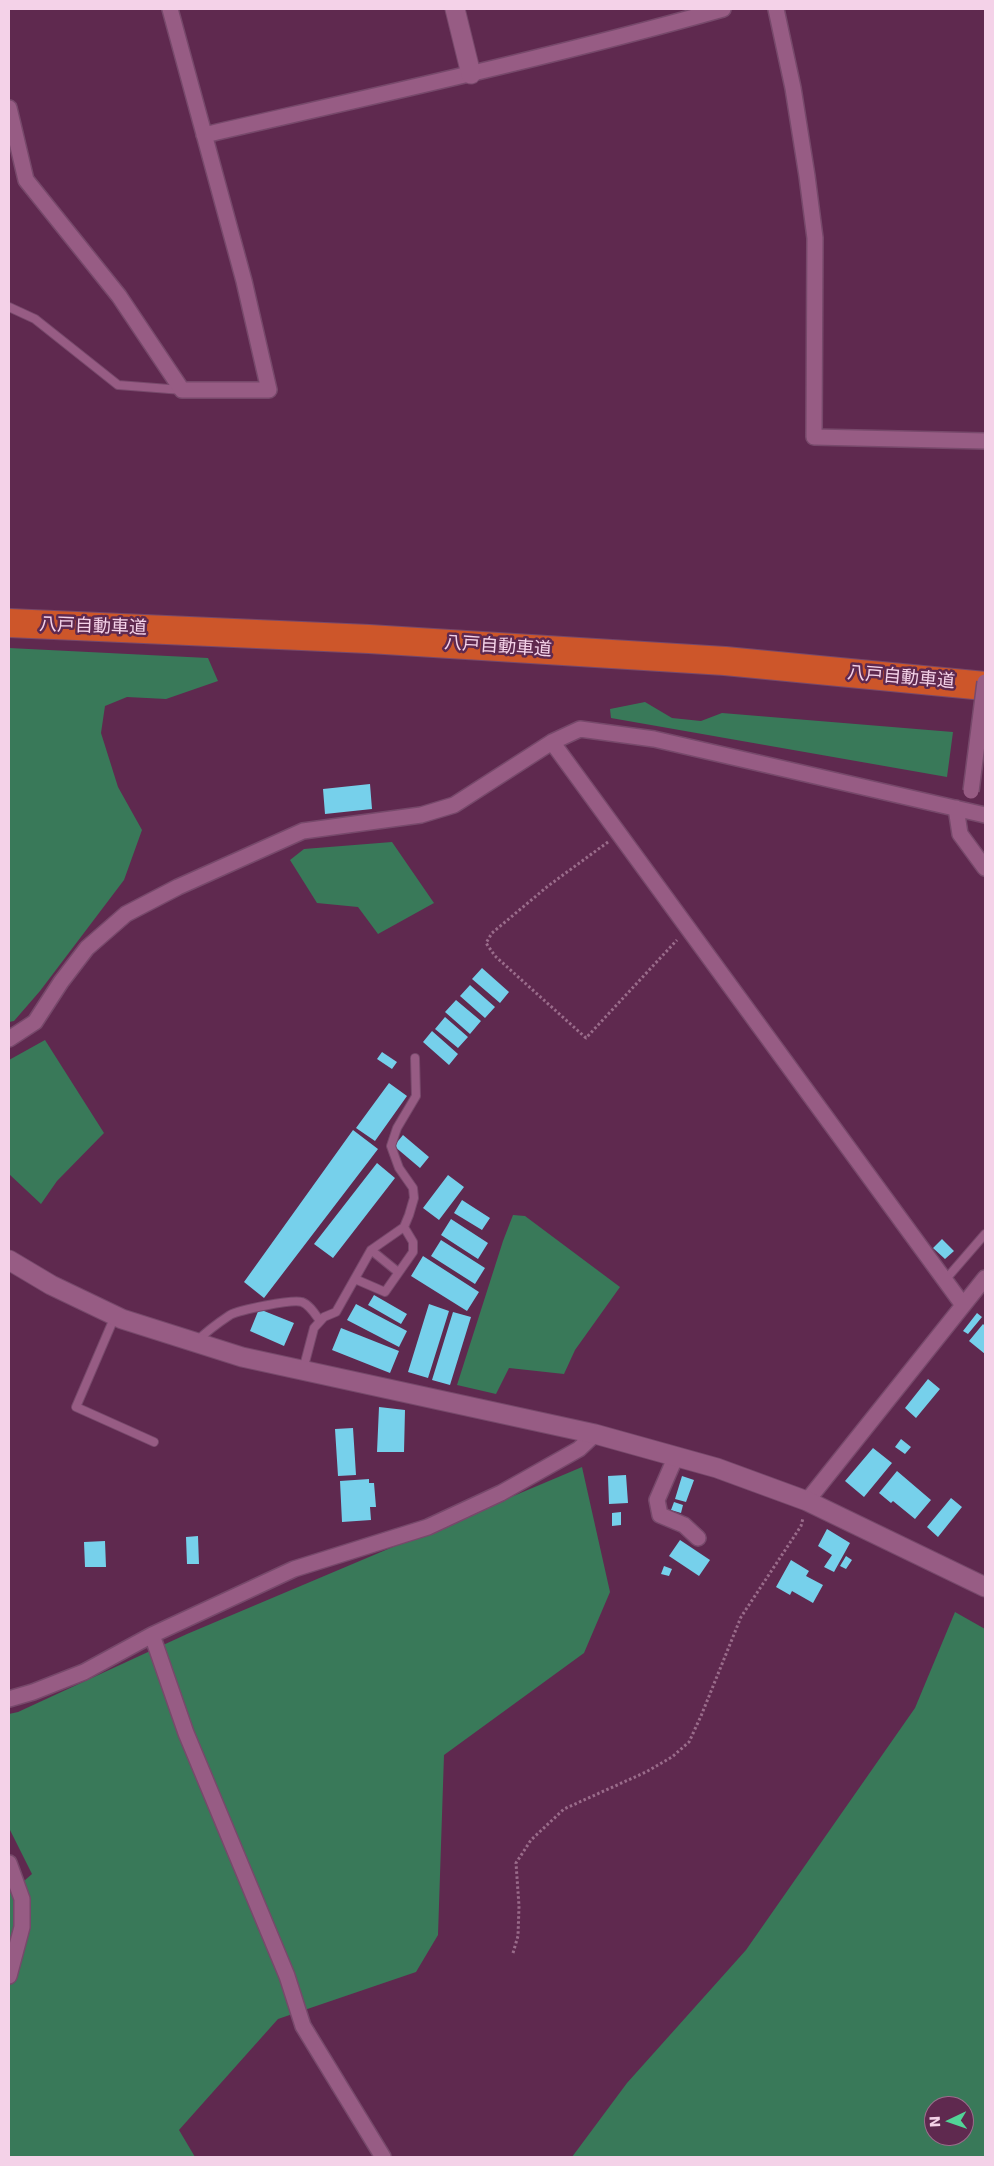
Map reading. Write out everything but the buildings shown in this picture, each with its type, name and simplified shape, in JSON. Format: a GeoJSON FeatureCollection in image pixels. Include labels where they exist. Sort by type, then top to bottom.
{"type":"FeatureCollection","features":[{"type":"Feature","properties":{"kind":"highway","name":"八戸自動車道"},"geometry":{"type":"LineString","coordinates":[[9,623],[369,639],[725,661],[985,684]]}},
{"type":"Feature","properties":{"kind":"street"},"geometry":{"type":"LineString","coordinates":[[9,108],[26,180],[119,296],[182,390],[269,390],[244,280],[170,9]]}},
{"type":"Feature","properties":{"kind":"street"},"geometry":{"type":"LineString","coordinates":[[455,9],[470,74]]}},
{"type":"Feature","properties":{"kind":"street"},"geometry":{"type":"LineString","coordinates":[[204,135],[635,34],[723,9]]}},
{"type":"Feature","properties":{"kind":"street"},"geometry":{"type":"LineString","coordinates":[[776,9],[793,88],[815,238],[814,437],[985,441]]}},
{"type":"Feature","properties":{"kind":"street"},"geometry":{"type":"LineString","coordinates":[[985,684],[971,791],[963,810],[960,834],[985,868]]}},
{"type":"Feature","properties":{"kind":"street"},"geometry":{"type":"LineString","coordinates":[[9,1039],[35,1022],[61,982],[87,948],[126,914],[178,887],[304,831],[421,815],[454,805],[552,742],[580,729],[654,740],[985,815]]}},
{"type":"Feature","properties":{"kind":"street"},"geometry":{"type":"LineString","coordinates":[[552,742],[864,1171],[946,1279],[963,1305]]}},
{"type":"Feature","properties":{"kind":"street"},"geometry":{"type":"LineString","coordinates":[[9,1260],[51,1285],[115,1316],[242,1357],[595,1434],[717,1468],[807,1501],[985,1587]]}},
{"type":"Feature","properties":{"kind":"street"},"geometry":{"type":"LineString","coordinates":[[807,1501],[985,1278]]}},
{"type":"Feature","properties":{"kind":"street"},"geometry":{"type":"LineString","coordinates":[[9,1699],[33,1692],[84,1672],[152,1635],[294,1569],[344,1555],[436,1523],[501,1494],[578,1449],[595,1434]]}},
{"type":"Feature","properties":{"kind":"street"},"geometry":{"type":"LineString","coordinates":[[676,1456],[657,1500],[660,1515],[684,1525],[698,1538]]}},
{"type":"Feature","properties":{"kind":"street"},"geometry":{"type":"LineString","coordinates":[[152,1635],[186,1733],[288,1976],[303,2026],[383,2157]]}},
{"type":"Feature","properties":{"kind":"street"},"geometry":{"type":"LineString","coordinates":[[9,1863],[22,1899],[22,1927],[9,1976]]}},
{"type":"Feature","properties":{"kind":"lane"},"geometry":{"type":"LineString","coordinates":[[9,307],[35,319],[118,385],[182,390]]}},
{"type":"Feature","properties":{"kind":"lane"},"geometry":{"type":"LineString","coordinates":[[303,1370],[314,1328],[324,1317],[336,1312],[371,1250],[404,1227],[414,1198],[413,1188],[399,1168],[391,1146],[397,1128],[416,1096],[415,1058]]}},
{"type":"Feature","properties":{"kind":"lane"},"geometry":{"type":"LineString","coordinates":[[355,1279],[385,1292],[414,1252],[413,1242],[404,1227]]}},
{"type":"Feature","properties":{"kind":"lane"},"geometry":{"type":"LineString","coordinates":[[946,1279],[985,1234]]}},
{"type":"Feature","properties":{"kind":"lane"},"geometry":{"type":"LineString","coordinates":[[371,1250],[398,1272]]}},
{"type":"Feature","properties":{"kind":"lane"},"geometry":{"type":"LineString","coordinates":[[196,1342],[208,1330],[232,1314],[283,1302],[301,1301],[309,1307],[320,1321]]}},
{"type":"Feature","properties":{"kind":"lane"},"geometry":{"type":"LineString","coordinates":[[115,1316],[76,1407],[154,1442]]}},
{"type":"Feature","properties":{"kind":"path"},"geometry":{"type":"LineString","coordinates":[[618,835],[548,886],[492,933],[486,943],[494,956],[586,1038],[688,928]]}},
{"type":"Feature","properties":{"kind":"path"},"geometry":{"type":"LineString","coordinates":[[513,1953],[518,1936],[519,1906],[516,1863],[531,1840],[564,1809],[646,1772],[672,1757],[689,1742],[742,1617],[800,1526],[807,1501]]}},
{"type":"Feature","properties":{"kind":"green space"},"geometry":{"type":"Polygon","coordinates":[[[9,648],[208,658],[218,681],[166,699],[127,697],[105,706],[101,733],[118,787],[142,830],[124,880],[40,991],[14,1021],[9,1022],[9,648]]]}},
{"type":"Feature","properties":{"kind":"green space"},"geometry":{"type":"Polygon","coordinates":[[[645,702],[672,718],[701,721],[722,713],[953,732],[947,777],[611,718],[610,709],[645,702]]]}},
{"type":"Feature","properties":{"kind":"green space"},"geometry":{"type":"Polygon","coordinates":[[[392,842],[434,903],[378,934],[358,907],[317,903],[290,860],[304,849],[392,842]]]}},
{"type":"Feature","properties":{"kind":"green space"},"geometry":{"type":"Polygon","coordinates":[[[45,1040],[104,1133],[57,1181],[41,1204],[9,1174],[9,1060],[45,1040]]]}},
{"type":"Feature","properties":{"kind":"green space"},"geometry":{"type":"Polygon","coordinates":[[[513,1215],[525,1216],[620,1287],[575,1350],[564,1374],[509,1368],[496,1394],[457,1385],[513,1215]]]}},
{"type":"Feature","properties":{"kind":"green space"},"geometry":{"type":"Polygon","coordinates":[[[582,1467],[610,1592],[584,1653],[444,1755],[438,1935],[416,1972],[278,2019],[179,2130],[195,2157],[9,2157],[9,1894],[32,1874],[9,1828],[9,1714],[18,1712],[187,1634],[582,1467]]]}},
{"type":"Feature","properties":{"kind":"green space"},"geometry":{"type":"Polygon","coordinates":[[[955,1612],[985,1629],[985,2157],[572,2157],[627,2083],[746,1950],[915,1708],[955,1612]]]}}]}
